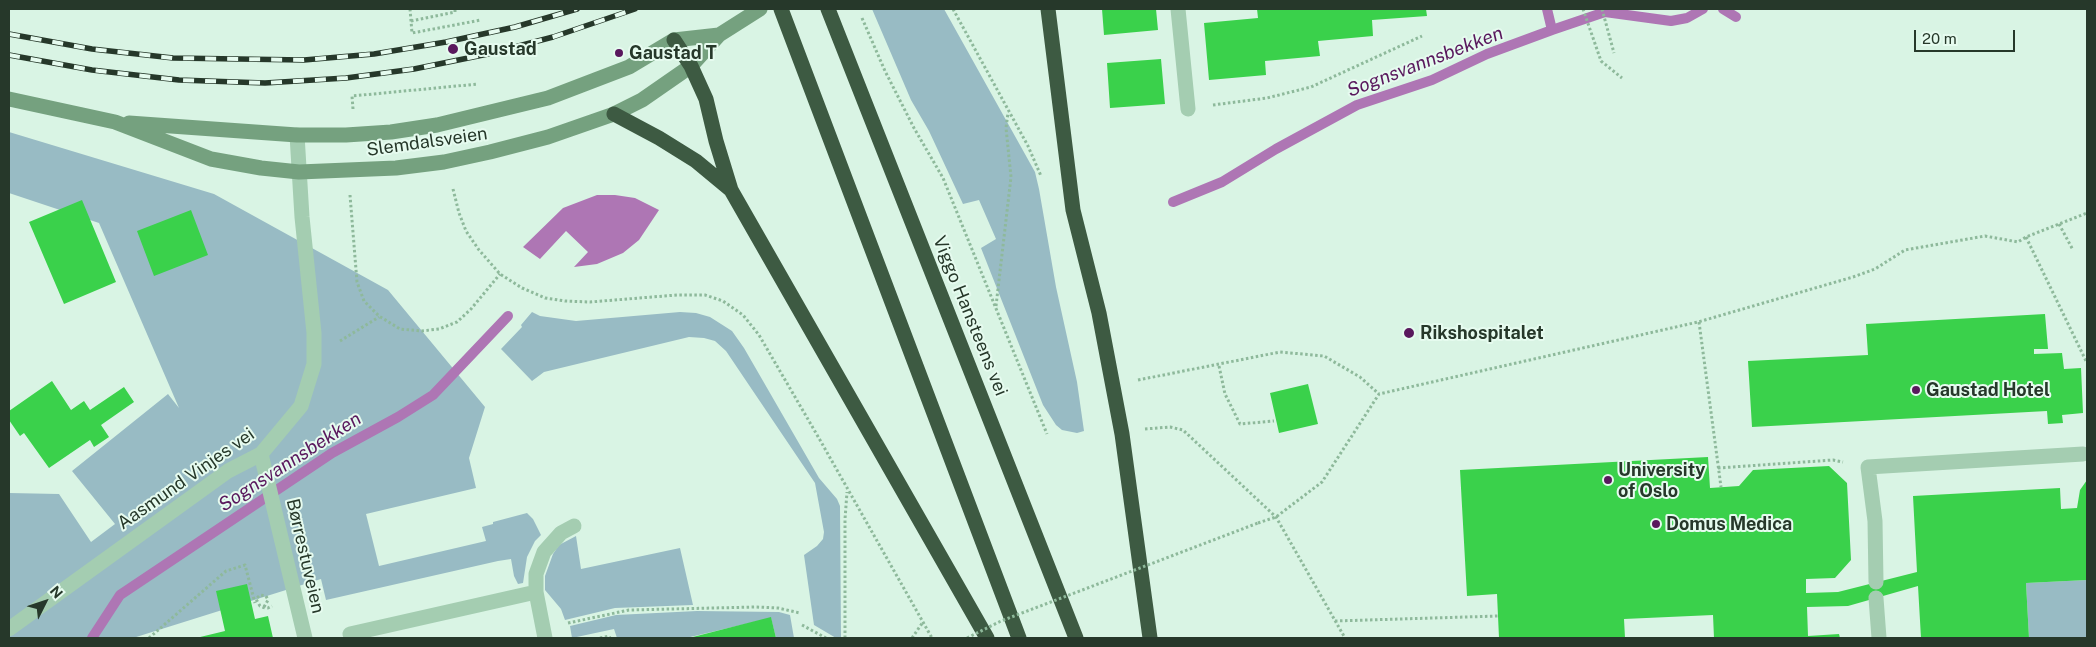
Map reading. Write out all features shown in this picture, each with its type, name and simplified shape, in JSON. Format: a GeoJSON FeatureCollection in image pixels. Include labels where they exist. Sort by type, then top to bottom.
{"type":"FeatureCollection","features":[{"type":"Feature","properties":{"kind":"highway"},"geometry":{"type":"LineString","coordinates":[[781,9],[1020,638]]}},
{"type":"Feature","properties":{"kind":"highway","name":"Viggo Hansteens vei"},"geometry":{"type":"LineString","coordinates":[[828,9],[1076,638]]}},
{"type":"Feature","properties":{"kind":"highway"},"geometry":{"type":"LineString","coordinates":[[1048,9],[1073,210],[1099,313],[1122,434],[1150,638]]}},
{"type":"Feature","properties":{"kind":"highway"},"geometry":{"type":"LineString","coordinates":[[674,40],[691,66],[706,99],[731,190],[988,638]]}},
{"type":"Feature","properties":{"kind":"highway"},"geometry":{"type":"LineString","coordinates":[[614,114],[696,161],[731,190]]}},
{"type":"Feature","properties":{"kind":"main road","name":"Slemdalsveien"},"geometry":{"type":"LineString","coordinates":[[9,99],[115,122],[211,159],[298,172],[358,170],[444,162],[548,137],[614,114],[642,100],[691,66],[719,35],[760,9]]}},
{"type":"Feature","properties":{"kind":"main road","name":"Slemdalsveien"},"geometry":{"type":"LineString","coordinates":[[115,122],[297,134],[346,135],[391,132],[483,115],[548,98],[629,67],[674,40],[719,35]]}},
{"type":"Feature","properties":{"kind":"street"},"geometry":{"type":"LineString","coordinates":[[1178,9],[1188,109]]}},
{"type":"Feature","properties":{"kind":"street","name":"Aasmund Vinjes vei"},"geometry":{"type":"LineString","coordinates":[[9,629],[228,471],[261,454],[301,406],[314,364],[314,333],[298,172],[297,134]]}},
{"type":"Feature","properties":{"kind":"street","name":"Børrestuveien"},"geometry":{"type":"LineString","coordinates":[[261,454],[305,638]]}},
{"type":"Feature","properties":{"kind":"street"},"geometry":{"type":"LineString","coordinates":[[1876,582],[1875,521],[1868,467],[2083,454]]}},
{"type":"Feature","properties":{"kind":"street"},"geometry":{"type":"LineString","coordinates":[[545,638],[536,592],[536,574],[544,552],[561,533],[574,526]]}},
{"type":"Feature","properties":{"kind":"street"},"geometry":{"type":"LineString","coordinates":[[350,634],[536,592]]}},
{"type":"Feature","properties":{"kind":"street"},"geometry":{"type":"LineString","coordinates":[[1876,598],[1879,638]]}},
{"type":"Feature","properties":{"kind":"path"},"geometry":{"type":"LineString","coordinates":[[410,9],[412,33],[481,20]]}},
{"type":"Feature","properties":{"kind":"path"},"geometry":{"type":"LineString","coordinates":[[411,21],[455,12],[455,9]]}},
{"type":"Feature","properties":{"kind":"path"},"geometry":{"type":"LineString","coordinates":[[953,9],[1008,113],[1028,146],[1044,183]]}},
{"type":"Feature","properties":{"kind":"path"},"geometry":{"type":"LineString","coordinates":[[1583,9],[1601,61],[1622,78]]}},
{"type":"Feature","properties":{"kind":"path"},"geometry":{"type":"LineString","coordinates":[[1602,9],[1614,53]]}},
{"type":"Feature","properties":{"kind":"path"},"geometry":{"type":"LineString","coordinates":[[862,18],[905,112],[943,178],[964,225],[1047,434]]}},
{"type":"Feature","properties":{"kind":"path"},"geometry":{"type":"LineString","coordinates":[[1188,109],[1267,98],[1311,87],[1422,36]]}},
{"type":"Feature","properties":{"kind":"path"},"geometry":{"type":"LineString","coordinates":[[359,109],[353,109],[352,96],[478,84]]}},
{"type":"Feature","properties":{"kind":"path"},"geometry":{"type":"LineString","coordinates":[[996,309],[1011,177],[1006,128],[1008,113]]}},
{"type":"Feature","properties":{"kind":"path"},"geometry":{"type":"LineString","coordinates":[[454,189],[459,214],[466,231],[488,263],[500,274],[522,288],[545,298],[590,302],[705,295],[723,301],[743,315],[759,335],[932,638]]}},
{"type":"Feature","properties":{"kind":"path"},"geometry":{"type":"LineString","coordinates":[[349,190],[357,282],[364,302],[380,316],[400,329],[421,331],[439,329],[457,322],[471,309],[500,274]]}},
{"type":"Feature","properties":{"kind":"path"},"geometry":{"type":"LineString","coordinates":[[967,638],[1001,621],[1276,517],[1322,482],[1379,394],[1698,322],[1853,277],[1875,269],[1905,250],[1985,236],[2018,242],[2026,237],[2087,214]]}},
{"type":"Feature","properties":{"kind":"path"},"geometry":{"type":"LineString","coordinates":[[2059,224],[2073,250]]}},
{"type":"Feature","properties":{"kind":"path"},"geometry":{"type":"LineString","coordinates":[[2026,237],[2087,363]]}},
{"type":"Feature","properties":{"kind":"path"},"geometry":{"type":"LineString","coordinates":[[337,343],[380,316]]}},
{"type":"Feature","properties":{"kind":"path"},"geometry":{"type":"LineString","coordinates":[[1698,322],[1721,487]]}},
{"type":"Feature","properties":{"kind":"path"},"geometry":{"type":"LineString","coordinates":[[1130,382],[1219,366],[1280,352],[1324,356],[1360,377],[1379,394]]}},
{"type":"Feature","properties":{"kind":"path"},"geometry":{"type":"LineString","coordinates":[[1219,366],[1225,394],[1240,424],[1274,421]]}},
{"type":"Feature","properties":{"kind":"path"},"geometry":{"type":"LineString","coordinates":[[1140,430],[1154,427],[1170,427],[1183,430],[1276,517],[1345,638]]}},
{"type":"Feature","properties":{"kind":"path"},"geometry":{"type":"LineString","coordinates":[[1718,468],[1833,460],[1868,467]]}},
{"type":"Feature","properties":{"kind":"path"},"geometry":{"type":"LineString","coordinates":[[845,638],[847,491]]}},
{"type":"Feature","properties":{"kind":"path"},"geometry":{"type":"LineString","coordinates":[[149,638],[226,571],[245,565],[255,602],[263,607],[268,602],[266,596],[258,595],[256,599],[260,606],[265,608],[272,606]]}},
{"type":"Feature","properties":{"kind":"path"},"geometry":{"type":"LineString","coordinates":[[566,623],[629,610],[756,607],[778,608],[800,613]]}},
{"type":"Feature","properties":{"kind":"path"},"geometry":{"type":"LineString","coordinates":[[1335,621],[1498,616]]}},
{"type":"Feature","properties":{"kind":"path"},"geometry":{"type":"LineString","coordinates":[[912,638],[923,622]]}},
{"type":"Feature","properties":{"kind":"path"},"geometry":{"type":"LineString","coordinates":[[802,625],[826,638]]}},
{"type":"Feature","properties":{"kind":"path"},"geometry":{"type":"LineString","coordinates":[[600,638],[609,636],[610,638]]}},
{"type":"Feature","properties":{"kind":"shaded area"},"geometry":{"type":"Polygon","coordinates":[[[872,9],[944,9],[1035,172],[1056,287],[1077,382],[1084,431],[1077,433],[1062,430],[1056,425],[1043,405],[981,248],[996,239],[979,200],[963,204],[929,131],[911,100],[872,9]]]}},
{"type":"Feature","properties":{"kind":"shaded area"},"geometry":{"type":"Polygon","coordinates":[[[9,132],[214,194],[388,290],[485,407],[469,458],[476,488],[366,514],[379,566],[486,541],[482,527],[493,524],[493,522],[527,513],[533,519],[541,535],[535,541],[527,557],[523,583],[518,584],[514,576],[511,559],[326,600],[321,579],[133,638],[9,638],[9,493],[59,494],[91,542],[115,524],[72,471],[168,394],[179,408],[99,223],[9,193],[9,132]]]}},
{"type":"Feature","properties":{"kind":"shaded area"},"geometry":{"type":"Polygon","coordinates":[[[597,195],[635,198],[659,210],[639,240],[623,253],[597,264],[574,267],[588,252],[566,231],[540,259],[523,247],[563,208],[597,195]]]}},
{"type":"Feature","properties":{"kind":"shaded area"},"geometry":{"type":"Polygon","coordinates":[[[532,312],[540,316],[576,321],[680,312],[696,313],[710,317],[732,331],[744,348],[819,478],[837,499],[840,506],[841,638],[836,638],[814,625],[804,555],[823,539],[824,532],[815,483],[726,351],[715,341],[689,337],[544,372],[532,381],[501,349],[522,327],[521,325],[532,312]]]}},
{"type":"Feature","properties":{"kind":"shaded area"},"geometry":{"type":"Polygon","coordinates":[[[576,536],[581,569],[680,548],[693,605],[615,608],[565,620],[561,609],[545,590],[545,576],[553,554],[559,545],[576,536]]]}},
{"type":"Feature","properties":{"kind":"shaded area"},"geometry":{"type":"Polygon","coordinates":[[[2087,580],[2087,638],[2029,638],[2026,583],[2087,580]]]}},
{"type":"Feature","properties":{"kind":"shaded area"},"geometry":{"type":"Polygon","coordinates":[[[697,611],[779,612],[790,615],[794,638],[776,638],[771,618],[686,638],[617,638],[614,629],[572,638],[570,626],[616,615],[697,611]]]}},
{"type":"Feature","properties":{"kind":"building"},"geometry":{"type":"Polygon","coordinates":[[[1102,9],[1156,9],[1158,30],[1104,35],[1102,9]]]}},
{"type":"Feature","properties":{"kind":"building"},"geometry":{"type":"Polygon","coordinates":[[[1257,9],[1426,9],[1427,16],[1372,20],[1373,36],[1318,41],[1320,56],[1265,61],[1266,75],[1209,80],[1204,23],[1258,18],[1257,9]]]}},
{"type":"Feature","properties":{"kind":"building"},"geometry":{"type":"Polygon","coordinates":[[[1161,59],[1165,104],[1110,108],[1107,63],[1161,59]]]}},
{"type":"Feature","properties":{"kind":"building"},"geometry":{"type":"Polygon","coordinates":[[[82,200],[116,282],[64,304],[29,222],[82,200]]]}},
{"type":"Feature","properties":{"kind":"building"},"geometry":{"type":"Polygon","coordinates":[[[191,210],[208,255],[154,276],[137,231],[191,210]]]}},
{"type":"Feature","properties":{"kind":"building","name":"Gaustad Hotel"},"geometry":{"type":"Polygon","coordinates":[[[2045,314],[2048,349],[2034,349],[2034,354],[2062,353],[2064,369],[2081,368],[2083,413],[2062,415],[2063,423],[2048,424],[2047,411],[1752,427],[1748,361],[1868,355],[1866,324],[2045,314]]]}},
{"type":"Feature","properties":{"kind":"building"},"geometry":{"type":"Polygon","coordinates":[[[52,381],[71,410],[84,401],[90,410],[124,387],[134,402],[101,425],[109,437],[94,447],[90,440],[49,468],[24,433],[20,436],[9,420],[9,411],[52,381]]]}},
{"type":"Feature","properties":{"kind":"building"},"geometry":{"type":"Polygon","coordinates":[[[1308,384],[1318,424],[1279,433],[1270,393],[1308,384]]]}},
{"type":"Feature","properties":{"kind":"building","name":"Domus Medica"},"geometry":{"type":"Polygon","coordinates":[[[1708,457],[1710,488],[1739,486],[1753,470],[1829,466],[1847,483],[1851,560],[1835,578],[1806,579],[1806,593],[1838,592],[1917,572],[1913,496],[2060,488],[2061,509],[2077,508],[2080,490],[2087,480],[2087,580],[2026,583],[2029,638],[1921,638],[1918,586],[1848,606],[1807,607],[1808,636],[1839,634],[1840,638],[1714,638],[1713,615],[1624,619],[1625,638],[1499,638],[1497,594],[1467,596],[1460,470],[1708,457]]]}},
{"type":"Feature","properties":{"kind":"building"},"geometry":{"type":"Polygon","coordinates":[[[247,584],[255,619],[268,616],[273,638],[196,638],[225,631],[216,591],[247,584]]]}},
{"type":"Feature","properties":{"kind":"building"},"geometry":{"type":"Polygon","coordinates":[[[771,617],[776,638],[689,638],[771,617]]]}},
{"type":"Feature","properties":{"kind":"waterway"},"geometry":{"type":"LineString","coordinates":[[1547,9],[1552,30]]}},
{"type":"Feature","properties":{"kind":"waterway","name":"Sognsvannsbekken"},"geometry":{"type":"LineString","coordinates":[[1173,202],[1222,182],[1276,149],[1357,105],[1432,80],[1487,54],[1552,30],[1605,12],[1671,21],[1687,18],[1703,9]]}},
{"type":"Feature","properties":{"kind":"waterway"},"geometry":{"type":"LineString","coordinates":[[1723,9],[1736,17]]}},
{"type":"Feature","properties":{"kind":"waterway","name":"Sognsvannsbekken"},"geometry":{"type":"LineString","coordinates":[[92,638],[120,595],[332,453],[398,417],[433,395],[508,316]]}},
{"type":"Feature","properties":{"kind":"railway"},"geometry":{"type":"LineString","coordinates":[[9,34],[92,49],[173,58],[304,60],[374,54],[446,42],[515,27],[577,9]]}},
{"type":"Feature","properties":{"kind":"railway"},"geometry":{"type":"LineString","coordinates":[[9,55],[92,70],[179,80],[265,83],[346,78],[414,69],[488,54],[553,37],[635,9]]}},
{"type":"Feature","properties":{"kind":"place","name":"Gaustad"},"geometry":{"type":"Point","coordinates":[453,49]}},
{"type":"Feature","properties":{"kind":"place","name":"Gaustad T"},"geometry":{"type":"Point","coordinates":[619,53]}},
{"type":"Feature","properties":{"kind":"place","name":"Rikshospitalet"},"geometry":{"type":"Point","coordinates":[1409,333]}},
{"type":"Feature","properties":{"kind":"place","name":"Gaustad Hotel"},"geometry":{"type":"Point","coordinates":[1916,390]}},
{"type":"Feature","properties":{"kind":"place","name":"University of Oslo"},"geometry":{"type":"Point","coordinates":[1608,480]}},
{"type":"Feature","properties":{"kind":"place","name":"Domus Medica"},"geometry":{"type":"Point","coordinates":[1656,524]}}]}
